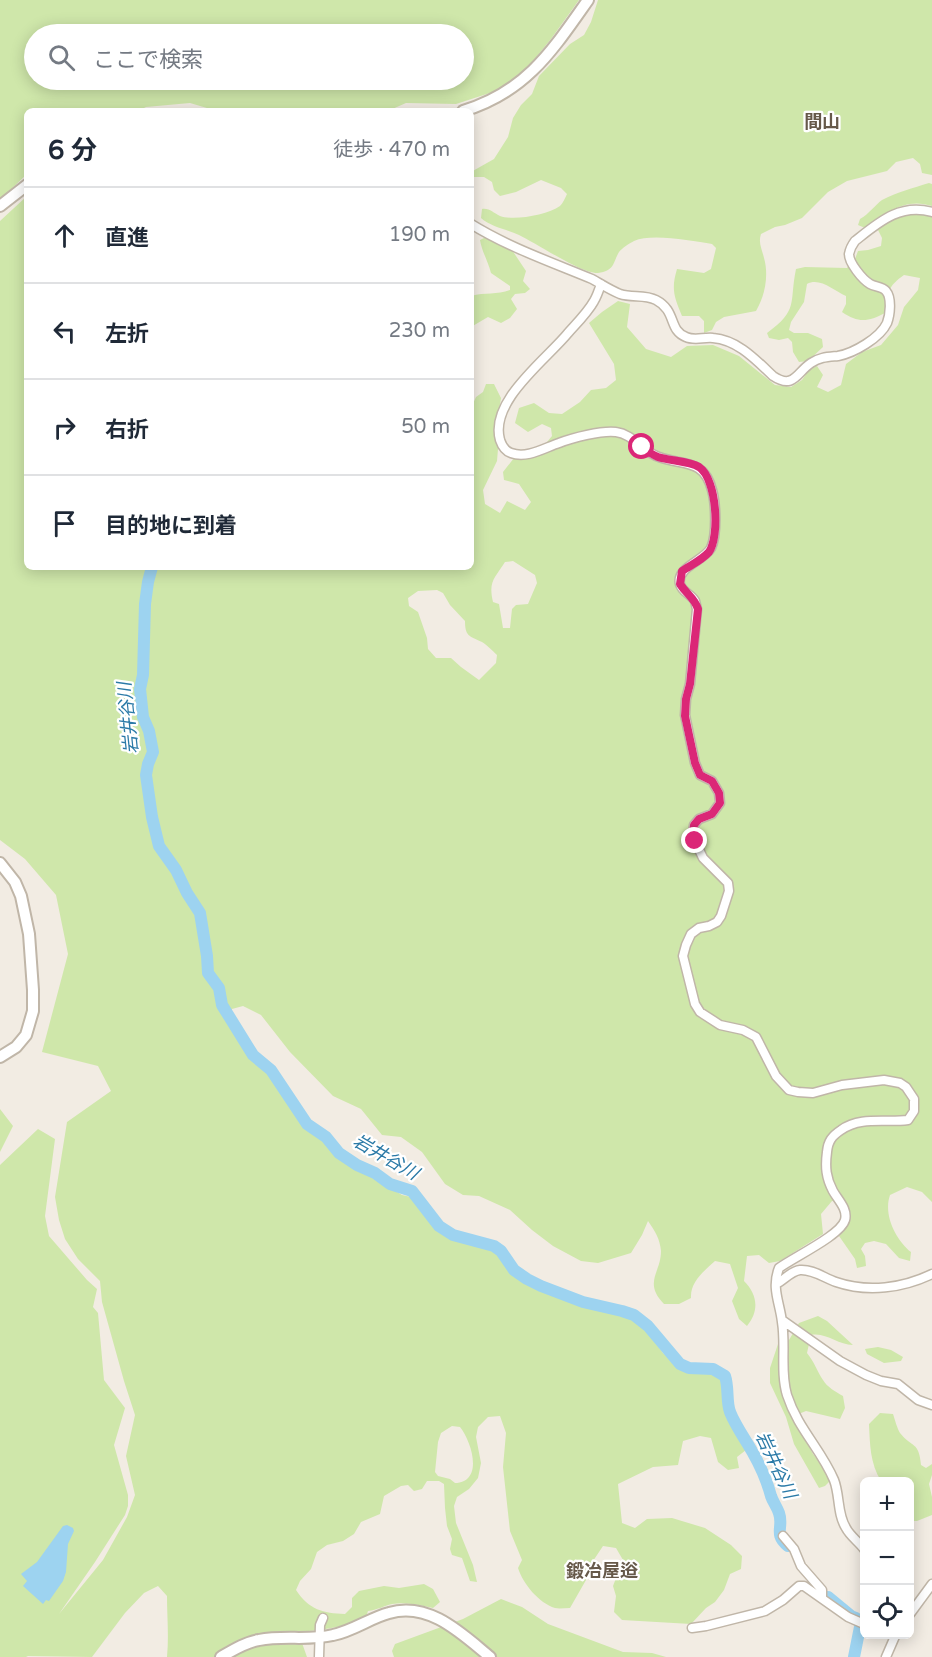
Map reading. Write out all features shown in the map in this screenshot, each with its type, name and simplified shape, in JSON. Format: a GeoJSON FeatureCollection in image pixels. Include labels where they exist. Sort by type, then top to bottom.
{"type":"FeatureCollection","features":[{"type":"Feature","properties":{"kind":"street"},"geometry":{"type":"LineString","coordinates":[[471,108],[497,98],[542,62],[588,0]]}},
{"type":"Feature","properties":{"kind":"street"},"geometry":{"type":"LineString","coordinates":[[0,206],[24,187]]}},
{"type":"Feature","properties":{"kind":"street"},"geometry":{"type":"LineString","coordinates":[[474,226],[625,296],[653,298],[669,310],[673,324],[686,338],[722,339],[737,345],[773,376],[788,381],[795,379],[806,367],[821,358],[857,350],[879,333],[886,324],[889,317],[889,297],[881,287],[866,282],[850,259],[849,254],[855,241],[890,216],[903,210],[932,212]]}},
{"type":"Feature","properties":{"kind":"street"},"geometry":{"type":"LineString","coordinates":[[601,284],[594,302],[553,350],[531,371],[509,400],[502,411],[499,437],[503,447],[510,453],[521,455],[536,453],[574,438],[608,431],[618,432],[627,435],[658,457],[700,467],[709,480],[713,492],[715,514],[713,541],[710,550],[703,558],[682,571],[680,578],[684,591],[695,601],[698,609],[685,716],[695,763],[700,775],[712,781],[719,793],[720,803],[712,814],[699,819],[694,825],[695,841],[703,858],[728,883],[729,891],[717,922],[699,928],[691,934],[686,945],[683,956],[695,1004],[700,1012],[720,1025],[743,1030],[756,1037],[776,1076],[789,1090],[813,1093],[842,1085],[884,1080],[900,1083],[906,1087],[914,1099],[914,1112],[908,1120],[895,1122],[877,1120],[848,1125],[833,1136],[828,1143],[825,1169],[832,1190],[845,1210],[845,1220],[829,1238],[779,1268],[777,1275],[776,1298],[784,1338],[783,1369],[786,1393],[796,1417],[829,1468],[838,1492],[843,1522],[860,1545]]}},
{"type":"Feature","properties":{"kind":"street"},"geometry":{"type":"LineString","coordinates":[[0,863],[15,882],[23,903],[29,934],[33,990],[33,1011],[26,1035],[16,1047],[0,1058]]}},
{"type":"Feature","properties":{"kind":"street"},"geometry":{"type":"LineString","coordinates":[[776,1284],[800,1270],[858,1287],[901,1286],[932,1274]]}},
{"type":"Feature","properties":{"kind":"street"},"geometry":{"type":"LineString","coordinates":[[782,1320],[840,1361],[881,1381],[898,1384],[918,1400],[932,1405]]}},
{"type":"Feature","properties":{"kind":"street"},"geometry":{"type":"LineString","coordinates":[[783,1536],[794,1549],[801,1566],[822,1590],[822,1598]]}},
{"type":"Feature","properties":{"kind":"street"},"geometry":{"type":"LineString","coordinates":[[914,1607],[932,1584]]}},
{"type":"Feature","properties":{"kind":"street"},"geometry":{"type":"LineString","coordinates":[[692,1628],[765,1611],[783,1600],[799,1586],[804,1586],[848,1617],[860,1622]]}},
{"type":"Feature","properties":{"kind":"street"},"geometry":{"type":"LineString","coordinates":[[221,1657],[234,1649],[258,1640],[334,1635],[391,1612],[405,1610],[422,1612],[439,1618],[490,1657]]}},
{"type":"Feature","properties":{"kind":"street"},"geometry":{"type":"LineString","coordinates":[[319,1657],[318,1637],[323,1618]]}},
{"type":"Feature","properties":{"kind":"street"},"geometry":{"type":"LineString","coordinates":[[886,1657],[894,1639]]}},
{"type":"Feature","properties":{"kind":"green space"},"geometry":{"type":"Polygon","coordinates":[[[0,0],[579,0],[525,71],[496,91],[456,104],[406,103],[395,108],[207,108],[190,103],[144,108],[24,108],[24,177],[0,198],[0,0]]]}},
{"type":"Feature","properties":{"kind":"green space"},"geometry":{"type":"Polygon","coordinates":[[[598,0],[932,0],[932,175],[922,173],[920,164],[913,158],[896,162],[887,171],[847,181],[828,192],[802,218],[761,234],[760,243],[766,278],[764,292],[756,311],[724,317],[716,322],[712,330],[704,333],[704,321],[699,316],[682,316],[675,298],[674,282],[677,269],[704,273],[711,269],[716,248],[712,244],[672,238],[634,241],[619,252],[611,268],[598,273],[581,269],[519,235],[489,224],[481,218],[482,209],[506,217],[539,214],[560,206],[565,199],[567,194],[561,188],[541,180],[516,192],[500,196],[494,190],[492,182],[484,177],[474,177],[474,170],[494,159],[508,137],[513,118],[532,94],[539,76],[570,44],[584,35],[598,0]]]}},
{"type":"Feature","properties":{"kind":"green space"},"geometry":{"type":"Polygon","coordinates":[[[929,183],[932,184],[932,206],[904,205],[888,212],[865,228],[858,225],[860,219],[882,200],[929,183]]]}},
{"type":"Feature","properties":{"kind":"green space"},"geometry":{"type":"Polygon","coordinates":[[[24,199],[24,570],[474,570],[474,401],[483,392],[486,384],[494,384],[501,398],[496,430],[497,461],[483,490],[485,504],[500,513],[507,501],[525,510],[531,502],[519,484],[504,480],[503,472],[514,458],[533,457],[546,453],[547,442],[552,436],[551,428],[542,424],[528,432],[515,423],[519,408],[534,403],[549,413],[562,414],[580,402],[591,390],[606,388],[616,380],[614,364],[589,323],[602,312],[618,301],[630,304],[627,327],[646,349],[671,357],[687,346],[713,345],[739,356],[775,385],[791,387],[802,380],[809,370],[817,366],[823,375],[817,387],[828,392],[841,385],[846,364],[862,352],[881,345],[898,325],[904,307],[918,290],[920,278],[904,275],[889,291],[885,313],[863,320],[842,312],[846,304],[846,296],[822,283],[807,284],[804,302],[791,322],[789,330],[794,333],[808,333],[822,339],[823,347],[808,361],[799,362],[793,352],[792,342],[788,338],[779,340],[769,338],[767,333],[788,312],[796,269],[805,267],[847,268],[855,259],[858,251],[881,246],[882,238],[878,230],[890,220],[909,214],[932,216],[932,1202],[922,1192],[907,1187],[890,1195],[888,1203],[892,1226],[900,1241],[911,1252],[910,1261],[899,1258],[886,1244],[874,1241],[865,1243],[861,1249],[865,1256],[866,1266],[857,1268],[855,1259],[839,1236],[848,1223],[847,1212],[842,1202],[832,1201],[821,1214],[823,1234],[780,1261],[769,1263],[759,1255],[747,1256],[744,1281],[752,1291],[755,1308],[747,1326],[739,1319],[732,1301],[738,1288],[730,1264],[715,1261],[695,1282],[691,1298],[679,1304],[664,1304],[655,1290],[654,1283],[661,1251],[657,1235],[648,1221],[631,1253],[598,1263],[581,1261],[553,1246],[510,1210],[479,1196],[463,1195],[445,1184],[422,1152],[401,1137],[382,1135],[361,1109],[333,1096],[290,1052],[261,1015],[243,1006],[232,1009],[230,1021],[250,1057],[268,1072],[283,1090],[302,1122],[327,1143],[341,1160],[402,1195],[411,1197],[438,1230],[456,1239],[487,1247],[498,1253],[514,1275],[543,1291],[573,1303],[630,1318],[644,1327],[663,1353],[685,1372],[707,1372],[723,1378],[727,1389],[726,1411],[746,1450],[737,1457],[739,1468],[728,1470],[718,1462],[711,1438],[700,1436],[683,1441],[678,1465],[653,1467],[618,1484],[622,1523],[635,1528],[647,1519],[672,1518],[705,1528],[731,1545],[742,1556],[741,1569],[730,1574],[724,1590],[715,1602],[691,1624],[622,1620],[614,1612],[616,1596],[613,1586],[623,1560],[616,1548],[603,1546],[591,1564],[586,1580],[570,1608],[549,1606],[532,1592],[518,1568],[522,1560],[510,1531],[503,1467],[506,1433],[500,1416],[488,1417],[478,1427],[476,1437],[481,1463],[478,1478],[469,1489],[457,1497],[454,1506],[456,1523],[473,1565],[477,1582],[470,1581],[462,1558],[452,1555],[444,1484],[439,1481],[427,1481],[422,1489],[414,1491],[408,1485],[401,1486],[384,1496],[380,1514],[361,1522],[354,1534],[343,1541],[327,1545],[317,1552],[311,1569],[300,1581],[296,1590],[306,1602],[317,1609],[345,1614],[352,1607],[352,1598],[359,1591],[384,1586],[399,1588],[424,1584],[433,1589],[440,1602],[433,1608],[392,1604],[368,1611],[366,1617],[352,1623],[309,1631],[302,1643],[307,1657],[167,1657],[167,1596],[158,1586],[144,1593],[125,1613],[92,1657],[0,1657],[0,1165],[38,1129],[55,1139],[45,1216],[49,1236],[97,1289],[93,1307],[98,1313],[104,1380],[125,1408],[114,1445],[128,1495],[128,1506],[125,1515],[95,1562],[59,1614],[103,1560],[127,1517],[135,1495],[126,1456],[135,1415],[102,1302],[100,1281],[78,1259],[65,1239],[55,1197],[67,1122],[111,1091],[98,1066],[42,1052],[68,954],[56,895],[25,859],[0,840],[0,221],[24,199]],[[513,561],[505,562],[495,576],[491,589],[493,602],[499,604],[503,628],[510,628],[512,609],[516,605],[528,604],[537,583],[535,575],[513,561]],[[437,590],[418,591],[408,598],[409,606],[418,612],[427,638],[428,649],[436,658],[451,658],[479,680],[496,663],[497,655],[484,643],[469,635],[465,621],[450,605],[443,593],[437,590]],[[452,1426],[441,1433],[435,1472],[438,1476],[455,1483],[464,1481],[470,1476],[473,1460],[468,1442],[460,1427],[452,1426]]]}},
{"type":"Feature","properties":{"kind":"green space"},"geometry":{"type":"Polygon","coordinates":[[[486,237],[512,250],[526,271],[523,281],[530,289],[525,293],[515,294],[511,299],[517,309],[510,318],[501,323],[488,317],[474,325],[474,295],[510,290],[510,286],[491,273],[480,240],[486,237]]]}},
{"type":"Feature","properties":{"kind":"green space"},"geometry":{"type":"Polygon","coordinates":[[[0,1109],[13,1126],[0,1152],[0,1109]]]}},
{"type":"Feature","properties":{"kind":"green space"},"geometry":{"type":"Polygon","coordinates":[[[818,1316],[827,1321],[853,1345],[822,1335],[811,1335],[807,1353],[825,1383],[843,1396],[845,1408],[840,1419],[806,1411],[801,1413],[798,1425],[813,1454],[829,1474],[829,1482],[819,1488],[794,1444],[786,1417],[770,1383],[770,1368],[778,1344],[789,1340],[799,1323],[818,1316]]]}},
{"type":"Feature","properties":{"kind":"green space"},"geometry":{"type":"Polygon","coordinates":[[[878,1347],[891,1350],[903,1357],[901,1361],[884,1363],[867,1354],[865,1349],[878,1347]]]}},
{"type":"Feature","properties":{"kind":"green space"},"geometry":{"type":"Polygon","coordinates":[[[880,1413],[893,1414],[900,1433],[917,1448],[921,1465],[926,1468],[932,1464],[929,1484],[932,1515],[914,1521],[914,1477],[879,1477],[871,1454],[869,1424],[880,1413]]]}},
{"type":"Feature","properties":{"kind":"green space"},"geometry":{"type":"Polygon","coordinates":[[[501,1599],[522,1607],[548,1624],[623,1652],[652,1653],[666,1657],[394,1657],[392,1651],[395,1644],[463,1619],[501,1599]]]}},
{"type":"Feature","properties":{"kind":"water"},"geometry":{"type":"Polygon","coordinates":[[[67,1525],[74,1531],[68,1544],[66,1572],[63,1581],[49,1601],[46,1600],[43,1604],[23,1586],[27,1581],[21,1574],[37,1562],[63,1526],[67,1525]]]}},
{"type":"Feature","properties":{"kind":"waterway","name":"岩井谷川"},"geometry":{"type":"LineString","coordinates":[[151,570],[145,604],[143,675],[140,689],[143,717],[149,731],[153,752],[146,775],[152,817],[159,846],[176,870],[200,913],[208,973],[219,988],[222,1005],[253,1055],[271,1070],[307,1124],[326,1137],[339,1153],[357,1165],[375,1173],[390,1184],[412,1191],[439,1226],[453,1235],[494,1246],[501,1251],[514,1270],[541,1286],[583,1302],[634,1315],[648,1326],[680,1364],[689,1368],[713,1369],[725,1376],[730,1412],[764,1474],[779,1513],[781,1538],[788,1546]]}},
{"type":"Feature","properties":{"kind":"waterway","name":"岩井谷川"},"geometry":{"type":"LineString","coordinates":[[828,1597],[856,1618]]}},
{"type":"Feature","properties":{"kind":"waterway","name":"岩井谷川"},"geometry":{"type":"LineString","coordinates":[[854,1657],[860,1627]]}},
{"type":"Feature","properties":{"kind":"district","name":"間山"},"geometry":{"type":"Point","coordinates":[822,122]}},
{"type":"Feature","properties":{"kind":"district","name":"鍛冶屋逧"},"geometry":{"type":"Point","coordinates":[602,1571]}},
{"type":"Feature","properties":{"kind":"route"},"geometry":{"type":"LineString","coordinates":[[642,447],[658,457],[700,467],[709,480],[713,492],[715,514],[710,550],[703,558],[682,571],[680,578],[684,591],[695,601],[698,609],[690,684],[686,699],[687,731],[700,775],[712,781],[719,793],[720,803],[712,814],[699,819],[694,825],[695,841]]}}]}
